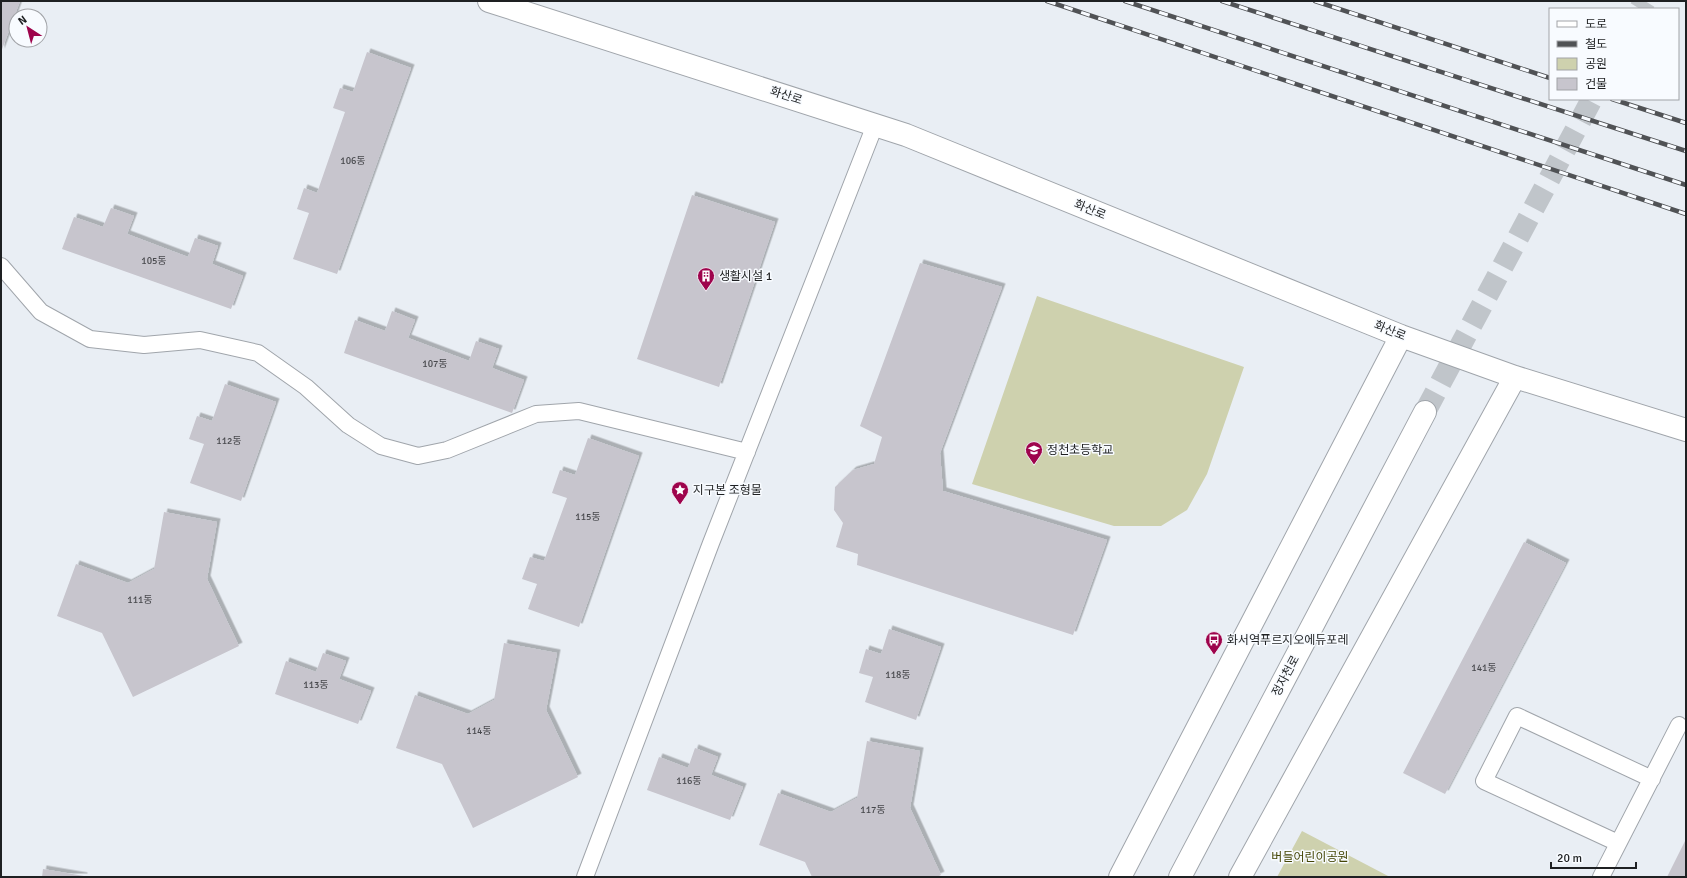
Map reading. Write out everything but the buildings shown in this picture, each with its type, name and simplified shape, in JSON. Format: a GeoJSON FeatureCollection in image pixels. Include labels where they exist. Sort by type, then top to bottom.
{"type":"FeatureCollection","features":[{"type":"Feature","properties":{"kind":"street","name":"화산로"},"geometry":{"type":"LineString","coordinates":[[489,1],[906,135],[1401,336],[1515,376],[1686,430]]}},
{"type":"Feature","properties":{"kind":"street"},"geometry":{"type":"LineString","coordinates":[[1120,877],[1401,336]]}},
{"type":"Feature","properties":{"kind":"street"},"geometry":{"type":"LineString","coordinates":[[1240,877],[1515,376]]}},
{"type":"Feature","properties":{"kind":"street","name":"정자천로"},"geometry":{"type":"LineString","coordinates":[[1180,877],[1425,412]]}},
{"type":"Feature","properties":{"kind":"lane"},"geometry":{"type":"LineString","coordinates":[[585,877],[747,452],[875,125]]}},
{"type":"Feature","properties":{"kind":"lane"},"geometry":{"type":"LineString","coordinates":[[1,266],[41,312],[90,339],[144,345],[200,340],[258,353],[306,387],[348,425],[381,446],[418,456],[448,450],[536,414],[579,411],[747,452]]}},
{"type":"Feature","properties":{"kind":"lane"},"geometry":{"type":"LineString","coordinates":[[1618,843],[1484,781],[1517,716],[1652,779]]}},
{"type":"Feature","properties":{"kind":"lane"},"geometry":{"type":"LineString","coordinates":[[1600,877],[1679,725]]}},
{"type":"Feature","properties":{"kind":"green space"},"geometry":{"type":"Polygon","coordinates":[[[1037,296],[1244,367],[1207,474],[1187,510],[1161,526],[1114,526],[972,484],[1037,296]]]}},
{"type":"Feature","properties":{"kind":"green space","name":"버들어린이공원"},"geometry":{"type":"Polygon","coordinates":[[[1302,831],[1390,877],[1277,877],[1302,831]]]}},
{"type":"Feature","properties":{"kind":"tunnel"},"geometry":{"type":"LineString","coordinates":[[1641,8],[1645,1]]}},
{"type":"Feature","properties":{"kind":"tunnel"},"geometry":{"type":"LineString","coordinates":[[1425,412],[1591,100]]}},
{"type":"Feature","properties":{"kind":"railway"},"geometry":{"type":"LineString","coordinates":[[1047,1],[1686,214]]}},
{"type":"Feature","properties":{"kind":"railway"},"geometry":{"type":"LineString","coordinates":[[1125,1],[1686,185]]}},
{"type":"Feature","properties":{"kind":"railway"},"geometry":{"type":"LineString","coordinates":[[1222,1],[1686,151]]}},
{"type":"Feature","properties":{"kind":"railway"},"geometry":{"type":"LineString","coordinates":[[1315,1],[1549,78]]}},
{"type":"Feature","properties":{"kind":"railway"},"geometry":{"type":"LineString","coordinates":[[1615,100],[1686,123]]}},
{"type":"Feature","properties":{"kind":"place","name":"생활시설 1"},"geometry":{"type":"Point","coordinates":[706,291]}},
{"type":"Feature","properties":{"kind":"place","name":"정천초등학교"},"geometry":{"type":"Point","coordinates":[1034,465]}},
{"type":"Feature","properties":{"kind":"place","name":"지구본 조형물"},"geometry":{"type":"Point","coordinates":[680,505]}},
{"type":"Feature","properties":{"kind":"place","name":"화서역푸르지오에듀포레"},"geometry":{"type":"Point","coordinates":[1214,655]}}]}
